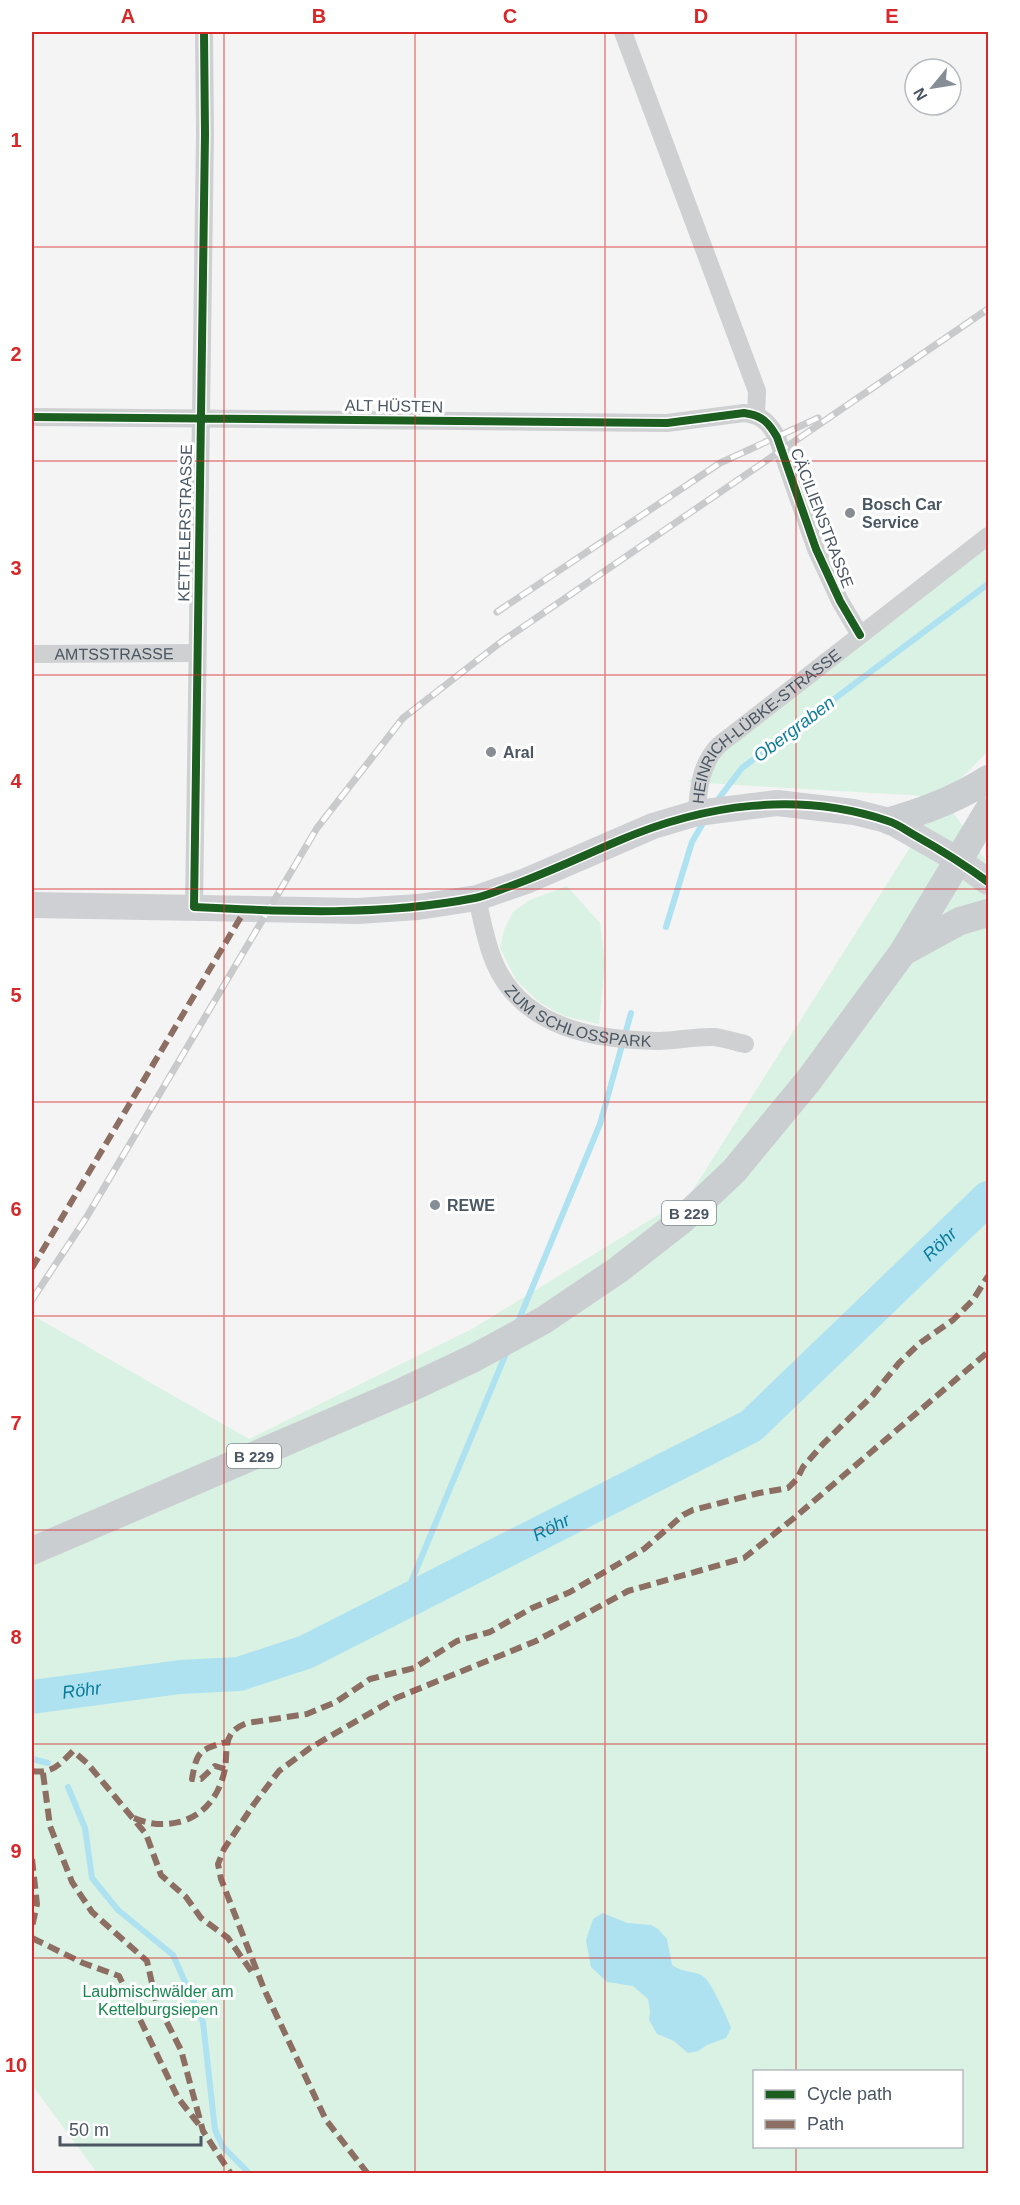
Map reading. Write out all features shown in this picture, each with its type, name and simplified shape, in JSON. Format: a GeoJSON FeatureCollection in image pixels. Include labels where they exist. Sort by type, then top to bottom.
{"type":"FeatureCollection","features":[{"type":"Feature","properties":{"kind":"main road"},"geometry":{"type":"LineString","coordinates":[[890,821],[945,803],[988,779]]}},
{"type":"Feature","properties":{"kind":"main road","name":"B 229"},"geometry":{"type":"LineString","coordinates":[[32,1551],[404,1392],[544,1320],[618,1270],[682,1220],[734,1171],[809,1080],[903,952],[988,811]]}},
{"type":"Feature","properties":{"kind":"main road"},"geometry":{"type":"LineString","coordinates":[[903,952],[960,921],[988,913]]}},
{"type":"Feature","properties":{"kind":"street","name":"KETTELERSTRASSE"},"geometry":{"type":"LineString","coordinates":[[194,907],[204,32]]}},
{"type":"Feature","properties":{"kind":"street"},"geometry":{"type":"LineString","coordinates":[[623,32],[757,391],[756,415]]}},
{"type":"Feature","properties":{"kind":"street","name":"ALT HÜSTEN"},"geometry":{"type":"LineString","coordinates":[[32,417],[667,423],[744,413],[756,415]]}},
{"type":"Feature","properties":{"kind":"street","name":"CÄCILIENSTRASSE"},"geometry":{"type":"LineString","coordinates":[[756,415],[771,426],[777,437],[816,549],[840,601],[860,635]]}},
{"type":"Feature","properties":{"kind":"street","name":"HEINRICH-LÜBKE-STRASSE"},"geometry":{"type":"LineString","coordinates":[[32,905],[358,911],[418,907],[477,898],[526,881],[653,826],[697,813],[698,790],[713,751],[988,536]]}},
{"type":"Feature","properties":{"kind":"street","name":"AMTSSTRASSE"},"geometry":{"type":"LineString","coordinates":[[32,654],[197,653]]}},
{"type":"Feature","properties":{"kind":"street"},"geometry":{"type":"LineString","coordinates":[[697,813],[777,803],[824,807],[890,821],[958,860],[988,882]]}},
{"type":"Feature","properties":{"kind":"street","name":"ZUM SCHLOSSPARK"},"geometry":{"type":"LineString","coordinates":[[477,898],[495,964],[506,985],[521,1002],[542,1018],[565,1028],[613,1038],[673,1041],[712,1037],[745,1044]]}},
{"type":"Feature","properties":{"kind":"green space","name":"Laubmischwälder am Kettelburgsiepen"},"geometry":{"type":"Polygon","coordinates":[[[988,539],[988,751],[943,797],[988,864],[988,2173],[97,2173],[32,2085],[32,1315],[249,1439],[472,1329],[689,1196],[942,797],[687,782],[988,539]]]}},
{"type":"Feature","properties":{"kind":"green space"},"geometry":{"type":"Polygon","coordinates":[[[567,886],[600,923],[605,962],[599,1024],[564,1016],[539,1002],[516,980],[500,948],[504,930],[513,912],[530,900],[567,886]]]}},
{"type":"Feature","properties":{"kind":"water"},"geometry":{"type":"Polygon","coordinates":[[[603,1913],[627,1923],[651,1925],[658,1929],[667,1939],[672,1965],[697,1973],[704,1977],[711,1986],[731,2028],[726,2038],[698,2051],[688,2053],[674,2041],[657,2034],[649,2020],[648,1999],[633,1986],[607,1982],[591,1967],[586,1940],[593,1919],[603,1913]]]}},
{"type":"Feature","properties":{"kind":"waterway","name":"Obergraben"},"geometry":{"type":"LineString","coordinates":[[716,802],[742,768],[988,584]]}},
{"type":"Feature","properties":{"kind":"waterway","name":"Obergraben"},"geometry":{"type":"LineString","coordinates":[[666,927],[692,842],[706,818]]}},
{"type":"Feature","properties":{"kind":"waterway"},"geometry":{"type":"LineString","coordinates":[[518,1322],[600,1124],[631,1013]]}},
{"type":"Feature","properties":{"kind":"waterway","name":"Röhr"},"geometry":{"type":"LineString","coordinates":[[32,1697],[180,1677],[239,1674],[306,1652],[751,1426],[988,1198]]}},
{"type":"Feature","properties":{"kind":"waterway"},"geometry":{"type":"LineString","coordinates":[[402,1604],[507,1351]]}},
{"type":"Feature","properties":{"kind":"waterway"},"geometry":{"type":"LineString","coordinates":[[32,1759],[48,1763]]}},
{"type":"Feature","properties":{"kind":"waterway"},"geometry":{"type":"LineString","coordinates":[[68,1787],[85,1828],[92,1878],[118,1910],[173,1955],[203,2022],[215,2130],[223,2147],[250,2174]]}},
{"type":"Feature","properties":{"kind":"railway"},"geometry":{"type":"LineString","coordinates":[[32,1300],[86,1218],[317,828],[403,718],[501,642],[988,309]]}},
{"type":"Feature","properties":{"kind":"railway"},"geometry":{"type":"LineString","coordinates":[[497,612],[720,463],[818,418]]}},
{"type":"Feature","properties":{"kind":"marked path"},"geometry":{"type":"LineString","coordinates":[[32,1268],[245,910]]}},
{"type":"Feature","properties":{"kind":"marked path"},"geometry":{"type":"LineString","coordinates":[[134,1818],[146,1822],[170,1824],[183,1821],[206,1807],[220,1786],[225,1769],[228,1742],[233,1731],[239,1727],[247,1723],[307,1714],[336,1702],[370,1679],[414,1668],[457,1641],[490,1632],[532,1608],[570,1592],[644,1549],[683,1515],[693,1510],[788,1488],[823,1444],[873,1395],[899,1363],[920,1343],[953,1320],[973,1300],[988,1276]]}},
{"type":"Feature","properties":{"kind":"marked path"},"geometry":{"type":"LineString","coordinates":[[368,2174],[326,2120],[264,1989],[221,1879],[218,1864],[224,1849],[254,1804],[279,1771],[310,1748],[396,1698],[536,1641],[628,1591],[744,1558],[988,1352]]}},
{"type":"Feature","properties":{"kind":"marked path"},"geometry":{"type":"LineString","coordinates":[[225,1769],[215,1766],[201,1779],[192,1779],[201,1753],[210,1747],[226,1742]]}},
{"type":"Feature","properties":{"kind":"marked path"},"geometry":{"type":"LineString","coordinates":[[32,1771],[50,1770],[73,1751],[87,1763],[146,1834],[161,1875],[186,1897],[201,1918],[228,1938],[254,1975]]}},
{"type":"Feature","properties":{"kind":"marked path"},"geometry":{"type":"LineString","coordinates":[[43,1773],[50,1826],[72,1882],[92,1912],[147,1961],[156,2001],[181,2050],[203,2131],[231,2174]]}},
{"type":"Feature","properties":{"kind":"marked path"},"geometry":{"type":"LineString","coordinates":[[32,1859],[37,1904],[32,1927]]}},
{"type":"Feature","properties":{"kind":"marked path"},"geometry":{"type":"LineString","coordinates":[[32,1938],[83,1963],[119,1976],[178,2098],[200,2126]]}},
{"type":"Feature","properties":{"kind":"cycle path"},"geometry":{"type":"LineString","coordinates":[[204,32],[205,134],[194,907],[299,911],[370,910],[405,908],[475,898],[533,877],[651,828],[684,818],[752,806],[786,804],[820,806],[892,822],[944,852],[988,882]]}},
{"type":"Feature","properties":{"kind":"cycle path"},"geometry":{"type":"LineString","coordinates":[[32,417],[667,423],[750,414],[764,420],[777,437],[816,549],[840,601],[860,635]]}},
{"type":"Feature","properties":{"kind":"place","name":"Bosch Car Service"},"geometry":{"type":"Point","coordinates":[850,513]}},
{"type":"Feature","properties":{"kind":"place","name":"Aral"},"geometry":{"type":"Point","coordinates":[491,752]}},
{"type":"Feature","properties":{"kind":"place","name":"REWE"},"geometry":{"type":"Point","coordinates":[435,1205]}}]}
